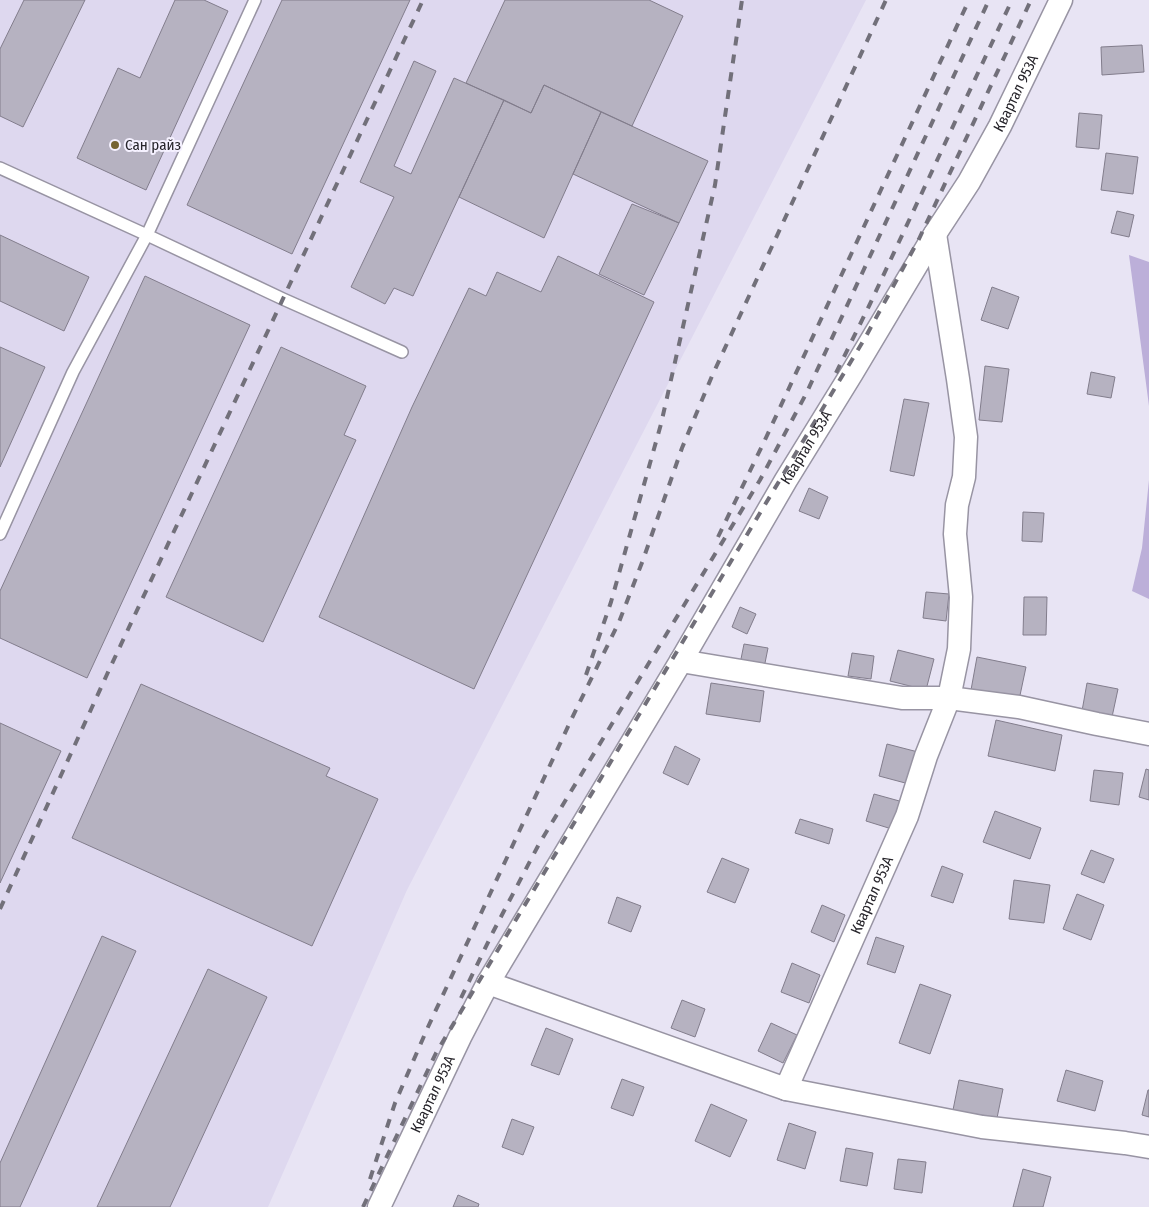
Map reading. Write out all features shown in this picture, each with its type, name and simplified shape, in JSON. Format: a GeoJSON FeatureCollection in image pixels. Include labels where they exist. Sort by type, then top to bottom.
{"type":"FeatureCollection","features":[{"type":"Feature","properties":{"kind":"street","name":"Квартал 953А"},"geometry":{"type":"LineString","coordinates":[[379,1207],[460,1037],[488,983],[681,661],[786,480],[935,234],[969,182],[1000,126],[1061,0]]}},
{"type":"Feature","properties":{"kind":"street","name":"Квартал 953А"},"geometry":{"type":"LineString","coordinates":[[786,1089],[907,816],[926,756],[949,698],[959,649],[961,597],[955,534],[957,505],[964,478],[966,438],[935,234]]}},
{"type":"Feature","properties":{"kind":"street"},"geometry":{"type":"LineString","coordinates":[[681,661],[902,698],[949,698],[1019,707],[1149,734]]}},
{"type":"Feature","properties":{"kind":"street"},"geometry":{"type":"LineString","coordinates":[[488,983],[786,1089],[982,1127],[1125,1143],[1149,1148]]}},
{"type":"Feature","properties":{"kind":"lane"},"geometry":{"type":"LineString","coordinates":[[0,534],[73,372],[147,235],[255,0]]}},
{"type":"Feature","properties":{"kind":"lane"},"geometry":{"type":"LineString","coordinates":[[0,168],[402,352]]}},
{"type":"Feature","properties":{"kind":"shaded area"},"geometry":{"type":"Polygon","coordinates":[[[0,0],[866,0],[407,890],[268,1207],[0,1207],[0,0]]]}},
{"type":"Feature","properties":{"kind":"shaded area"},"geometry":{"type":"Polygon","coordinates":[[[1129,255],[1149,262],[1149,406],[1129,255]]]}},
{"type":"Feature","properties":{"kind":"shaded area"},"geometry":{"type":"Polygon","coordinates":[[[1149,480],[1149,599],[1132,591],[1142,548],[1149,480]]]}},
{"type":"Feature","properties":{"kind":"building"},"geometry":{"type":"Polygon","coordinates":[[[24,0],[85,0],[23,127],[0,116],[0,49],[24,0]]]}},
{"type":"Feature","properties":{"kind":"building"},"geometry":{"type":"Polygon","coordinates":[[[175,0],[204,0],[228,11],[146,190],[77,158],[118,68],[140,78],[175,0]]]}},
{"type":"Feature","properties":{"kind":"building"},"geometry":{"type":"Polygon","coordinates":[[[282,0],[410,0],[292,254],[187,205],[282,0]]]}},
{"type":"Feature","properties":{"kind":"building"},"geometry":{"type":"Polygon","coordinates":[[[505,0],[649,0],[683,16],[632,126],[544,85],[531,113],[466,83],[505,0]]]}},
{"type":"Feature","properties":{"kind":"building"},"geometry":{"type":"Polygon","coordinates":[[[1142,45],[1144,72],[1102,75],[1101,47],[1142,45]]]}},
{"type":"Feature","properties":{"kind":"building"},"geometry":{"type":"Polygon","coordinates":[[[414,61],[436,71],[394,166],[411,174],[454,78],[504,100],[413,296],[394,288],[385,304],[351,287],[394,197],[360,182],[414,61]]]}},
{"type":"Feature","properties":{"kind":"building"},"geometry":{"type":"Polygon","coordinates":[[[544,85],[601,112],[544,238],[459,197],[504,100],[531,113],[544,85]]]}},
{"type":"Feature","properties":{"kind":"building"},"geometry":{"type":"Polygon","coordinates":[[[601,112],[708,161],[679,223],[573,174],[601,112]]]}},
{"type":"Feature","properties":{"kind":"building"},"geometry":{"type":"Polygon","coordinates":[[[1079,113],[1102,115],[1099,149],[1076,147],[1079,113]]]}},
{"type":"Feature","properties":{"kind":"building"},"geometry":{"type":"Polygon","coordinates":[[[1106,153],[1138,157],[1133,194],[1101,190],[1106,153]]]}},
{"type":"Feature","properties":{"kind":"building"},"geometry":{"type":"Polygon","coordinates":[[[632,204],[679,223],[644,295],[599,274],[632,204]]]}},
{"type":"Feature","properties":{"kind":"building"},"geometry":{"type":"Polygon","coordinates":[[[1117,211],[1134,215],[1129,237],[1111,233],[1117,211]]]}},
{"type":"Feature","properties":{"kind":"building"},"geometry":{"type":"Polygon","coordinates":[[[0,235],[89,277],[64,331],[0,301],[0,235]]]}},
{"type":"Feature","properties":{"kind":"building"},"geometry":{"type":"Polygon","coordinates":[[[558,256],[654,302],[474,689],[319,617],[412,407],[469,288],[486,296],[497,272],[541,292],[558,256]]]}},
{"type":"Feature","properties":{"kind":"building"},"geometry":{"type":"Polygon","coordinates":[[[145,276],[250,325],[87,678],[0,638],[0,591],[145,276]]]}},
{"type":"Feature","properties":{"kind":"building"},"geometry":{"type":"Polygon","coordinates":[[[992,287],[1019,297],[1008,329],[981,320],[992,287]]]}},
{"type":"Feature","properties":{"kind":"building"},"geometry":{"type":"Polygon","coordinates":[[[0,347],[45,367],[0,467],[0,347]]]}},
{"type":"Feature","properties":{"kind":"building"},"geometry":{"type":"Polygon","coordinates":[[[281,347],[366,386],[344,435],[356,440],[263,642],[166,597],[281,347]]]}},
{"type":"Feature","properties":{"kind":"building"},"geometry":{"type":"Polygon","coordinates":[[[985,366],[1009,369],[1002,422],[979,420],[985,366]]]}},
{"type":"Feature","properties":{"kind":"building"},"geometry":{"type":"Polygon","coordinates":[[[1091,372],[1115,377],[1111,398],[1087,394],[1091,372]]]}},
{"type":"Feature","properties":{"kind":"building"},"geometry":{"type":"Polygon","coordinates":[[[904,399],[929,403],[914,476],[890,471],[904,399]]]}},
{"type":"Feature","properties":{"kind":"building"},"geometry":{"type":"Polygon","coordinates":[[[809,488],[828,497],[819,519],[799,511],[809,488]]]}},
{"type":"Feature","properties":{"kind":"building"},"geometry":{"type":"Polygon","coordinates":[[[1023,512],[1044,513],[1042,542],[1022,541],[1023,512]]]}},
{"type":"Feature","properties":{"kind":"building"},"geometry":{"type":"Polygon","coordinates":[[[926,592],[949,594],[946,621],[923,618],[926,592]]]}},
{"type":"Feature","properties":{"kind":"building"},"geometry":{"type":"Polygon","coordinates":[[[1024,597],[1047,597],[1046,635],[1023,635],[1024,597]]]}},
{"type":"Feature","properties":{"kind":"building"},"geometry":{"type":"Polygon","coordinates":[[[740,607],[756,614],[747,634],[732,627],[740,607]]]}},
{"type":"Feature","properties":{"kind":"building"},"geometry":{"type":"Polygon","coordinates":[[[744,644],[768,648],[764,668],[740,664],[744,644]]]}},
{"type":"Feature","properties":{"kind":"building"},"geometry":{"type":"Polygon","coordinates":[[[898,650],[934,659],[926,690],[890,681],[898,650]]]}},
{"type":"Feature","properties":{"kind":"building"},"geometry":{"type":"Polygon","coordinates":[[[852,653],[874,656],[871,679],[848,676],[852,653]]]}},
{"type":"Feature","properties":{"kind":"building"},"geometry":{"type":"Polygon","coordinates":[[[977,657],[1026,667],[1019,700],[971,690],[977,657]]]}},
{"type":"Feature","properties":{"kind":"building"},"geometry":{"type":"Polygon","coordinates":[[[711,683],[764,691],[760,722],[706,714],[711,683]]]}},
{"type":"Feature","properties":{"kind":"building"},"geometry":{"type":"Polygon","coordinates":[[[1087,683],[1118,689],[1112,717],[1082,711],[1087,683]]]}},
{"type":"Feature","properties":{"kind":"building"},"geometry":{"type":"Polygon","coordinates":[[[141,684],[330,768],[326,776],[378,799],[312,946],[72,838],[141,684]]]}},
{"type":"Feature","properties":{"kind":"building"},"geometry":{"type":"Polygon","coordinates":[[[996,720],[1062,735],[1055,771],[988,756],[996,720]]]}},
{"type":"Feature","properties":{"kind":"building"},"geometry":{"type":"Polygon","coordinates":[[[0,723],[61,751],[0,883],[0,723]]]}},
{"type":"Feature","properties":{"kind":"building"},"geometry":{"type":"Polygon","coordinates":[[[887,744],[918,752],[909,784],[879,776],[887,744]]]}},
{"type":"Feature","properties":{"kind":"building"},"geometry":{"type":"Polygon","coordinates":[[[675,746],[700,759],[688,785],[663,773],[675,746]]]}},
{"type":"Feature","properties":{"kind":"building"},"geometry":{"type":"Polygon","coordinates":[[[1146,769],[1149,770],[1149,800],[1139,797],[1146,769]]]}},
{"type":"Feature","properties":{"kind":"building"},"geometry":{"type":"Polygon","coordinates":[[[1094,770],[1123,773],[1119,805],[1090,801],[1094,770]]]}},
{"type":"Feature","properties":{"kind":"building"},"geometry":{"type":"Polygon","coordinates":[[[874,794],[903,802],[895,830],[866,821],[874,794]]]}},
{"type":"Feature","properties":{"kind":"building"},"geometry":{"type":"Polygon","coordinates":[[[995,811],[1041,828],[1030,859],[983,842],[995,811]]]}},
{"type":"Feature","properties":{"kind":"building"},"geometry":{"type":"Polygon","coordinates":[[[800,819],[833,829],[829,844],[795,833],[800,819]]]}},
{"type":"Feature","properties":{"kind":"building"},"geometry":{"type":"Polygon","coordinates":[[[1091,850],[1114,859],[1104,883],[1081,874],[1091,850]]]}},
{"type":"Feature","properties":{"kind":"building"},"geometry":{"type":"Polygon","coordinates":[[[722,858],[749,869],[735,903],[707,892],[722,858]]]}},
{"type":"Feature","properties":{"kind":"building"},"geometry":{"type":"Polygon","coordinates":[[[942,866],[963,874],[953,903],[931,896],[942,866]]]}},
{"type":"Feature","properties":{"kind":"building"},"geometry":{"type":"Polygon","coordinates":[[[1014,880],[1050,885],[1044,923],[1009,919],[1014,880]]]}},
{"type":"Feature","properties":{"kind":"building"},"geometry":{"type":"Polygon","coordinates":[[[1077,894],[1104,905],[1091,940],[1063,929],[1077,894]]]}},
{"type":"Feature","properties":{"kind":"building"},"geometry":{"type":"Polygon","coordinates":[[[617,897],[641,906],[631,932],[608,923],[617,897]]]}},
{"type":"Feature","properties":{"kind":"building"},"geometry":{"type":"Polygon","coordinates":[[[822,905],[845,915],[834,942],[811,932],[822,905]]]}},
{"type":"Feature","properties":{"kind":"building"},"geometry":{"type":"Polygon","coordinates":[[[102,936],[136,951],[20,1207],[0,1207],[0,1163],[102,936]]]}},
{"type":"Feature","properties":{"kind":"building"},"geometry":{"type":"Polygon","coordinates":[[[876,937],[904,946],[895,973],[867,964],[876,937]]]}},
{"type":"Feature","properties":{"kind":"building"},"geometry":{"type":"Polygon","coordinates":[[[792,963],[820,975],[809,1003],[781,992],[792,963]]]}},
{"type":"Feature","properties":{"kind":"building"},"geometry":{"type":"Polygon","coordinates":[[[208,969],[267,997],[170,1207],[97,1207],[208,969]]]}},
{"type":"Feature","properties":{"kind":"building"},"geometry":{"type":"Polygon","coordinates":[[[920,984],[951,995],[930,1054],[899,1043],[920,984]]]}},
{"type":"Feature","properties":{"kind":"building"},"geometry":{"type":"Polygon","coordinates":[[[682,1000],[705,1009],[695,1037],[671,1028],[682,1000]]]}},
{"type":"Feature","properties":{"kind":"building"},"geometry":{"type":"Polygon","coordinates":[[[771,1023],[797,1035],[783,1063],[758,1051],[771,1023]]]}},
{"type":"Feature","properties":{"kind":"building"},"geometry":{"type":"Polygon","coordinates":[[[546,1028],[573,1039],[559,1075],[531,1065],[546,1028]]]}},
{"type":"Feature","properties":{"kind":"building"},"geometry":{"type":"Polygon","coordinates":[[[1066,1070],[1103,1081],[1095,1111],[1057,1101],[1066,1070]]]}},
{"type":"Feature","properties":{"kind":"building"},"geometry":{"type":"Polygon","coordinates":[[[622,1079],[644,1087],[633,1116],[611,1108],[622,1079]]]}},
{"type":"Feature","properties":{"kind":"building"},"geometry":{"type":"Polygon","coordinates":[[[959,1080],[1003,1089],[997,1118],[953,1110],[959,1080]]]}},
{"type":"Feature","properties":{"kind":"building"},"geometry":{"type":"Polygon","coordinates":[[[1149,1090],[1149,1117],[1142,1115],[1149,1090]]]}},
{"type":"Feature","properties":{"kind":"building"},"geometry":{"type":"Polygon","coordinates":[[[711,1104],[747,1120],[730,1157],[695,1141],[711,1104]]]}},
{"type":"Feature","properties":{"kind":"building"},"geometry":{"type":"Polygon","coordinates":[[[512,1119],[534,1127],[523,1155],[502,1147],[512,1119]]]}},
{"type":"Feature","properties":{"kind":"building"},"geometry":{"type":"Polygon","coordinates":[[[789,1123],[816,1132],[805,1169],[777,1160],[789,1123]]]}},
{"type":"Feature","properties":{"kind":"building"},"geometry":{"type":"Polygon","coordinates":[[[846,1148],[873,1153],[867,1186],[840,1181],[846,1148]]]}},
{"type":"Feature","properties":{"kind":"building"},"geometry":{"type":"Polygon","coordinates":[[[898,1159],[926,1162],[922,1193],[894,1189],[898,1159]]]}},
{"type":"Feature","properties":{"kind":"building"},"geometry":{"type":"Polygon","coordinates":[[[1023,1169],[1051,1177],[1043,1207],[1013,1207],[1023,1169]]]}},
{"type":"Feature","properties":{"kind":"building"},"geometry":{"type":"Polygon","coordinates":[[[458,1195],[479,1204],[478,1207],[453,1207],[458,1195]]]}},
{"type":"Feature","properties":{"kind":"railway"},"geometry":{"type":"LineString","coordinates":[[0,909],[109,670],[423,0]]}},
{"type":"Feature","properties":{"kind":"railway"},"geometry":{"type":"LineString","coordinates":[[586,675],[611,602],[661,424],[715,185],[742,0]]}},
{"type":"Feature","properties":{"kind":"railway"},"geometry":{"type":"LineString","coordinates":[[370,1179],[395,1103],[428,1027],[572,718],[619,622],[682,448],[712,376],[886,0]]}},
{"type":"Feature","properties":{"kind":"railway"},"geometry":{"type":"LineString","coordinates":[[718,537],[969,0]]}},
{"type":"Feature","properties":{"kind":"railway"},"geometry":{"type":"LineString","coordinates":[[461,998],[539,844],[760,480],[806,394],[989,0]]}},
{"type":"Feature","properties":{"kind":"railway"},"geometry":{"type":"LineString","coordinates":[[836,373],[1012,0]]}},
{"type":"Feature","properties":{"kind":"railway"},"geometry":{"type":"LineString","coordinates":[[363,1207],[436,1053],[865,338],[919,239],[1031,0]]}},
{"type":"Feature","properties":{"kind":"place","name":"Сан райз"},"geometry":{"type":"Point","coordinates":[115,145]}}]}
